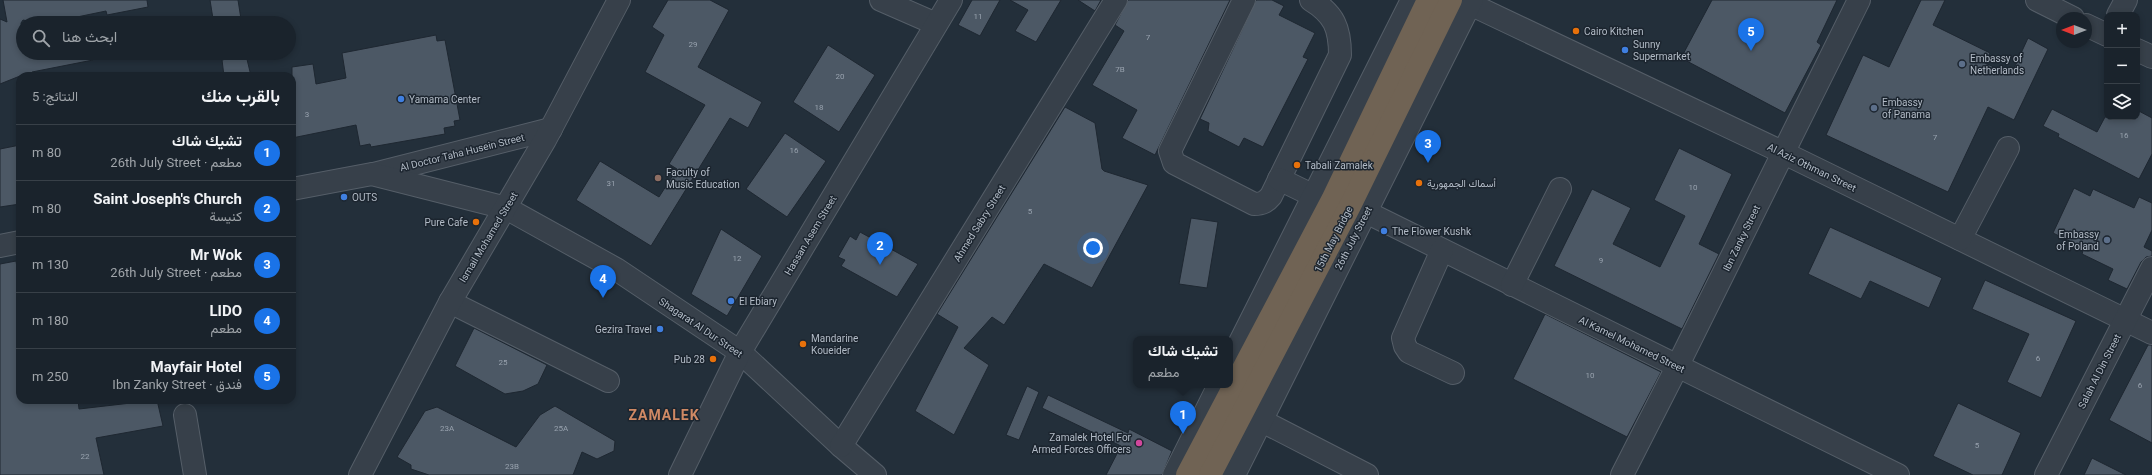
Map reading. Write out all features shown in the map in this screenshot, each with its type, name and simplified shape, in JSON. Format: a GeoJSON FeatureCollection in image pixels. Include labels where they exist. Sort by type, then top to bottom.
{"type":"FeatureCollection","features":[{"type":"Feature","properties":{"kind":"highway","name":"15th May Bridge"},"geometry":{"type":"LineString","coordinates":[[1188,475],[1332,200],[1428,0]]}},
{"type":"Feature","properties":{"kind":"highway","name":"15th May Bridge"},"geometry":{"type":"LineString","coordinates":[[1210,475],[1350,206],[1464,1]]}},
{"type":"Feature","properties":{"kind":"street","name":"Ismail Mohamed Street"},"geometry":{"type":"LineString","coordinates":[[360,475],[450,302],[548,134],[619,0]]}},
{"type":"Feature","properties":{"kind":"street"},"geometry":{"type":"LineString","coordinates":[[881,0],[936,24]]}},
{"type":"Feature","properties":{"kind":"street","name":"Hassan Asem Street"},"geometry":{"type":"LineString","coordinates":[[680,475],[740,352],[950,0]]}},
{"type":"Feature","properties":{"kind":"street","name":"Ahmed Sabry Street"},"geometry":{"type":"LineString","coordinates":[[841,446],[1116,0]]}},
{"type":"Feature","properties":{"kind":"street"},"geometry":{"type":"LineString","coordinates":[[1244,0],[1173,145],[1275,187],[1314,196]]}},
{"type":"Feature","properties":{"kind":"street"},"geometry":{"type":"LineString","coordinates":[[1275,187],[1340,55],[1340,37],[1334,20],[1322,7],[1311,0]]}},
{"type":"Feature","properties":{"kind":"street"},"geometry":{"type":"LineString","coordinates":[[1233,356],[1412,0]]}},
{"type":"Feature","properties":{"kind":"street","name":"Ibn Zanky Street"},"geometry":{"type":"LineString","coordinates":[[1622,475],[1859,0]]}},
{"type":"Feature","properties":{"kind":"street"},"geometry":{"type":"LineString","coordinates":[[2037,0],[2061,12]]}},
{"type":"Feature","properties":{"kind":"street"},"geometry":{"type":"LineString","coordinates":[[2120,12],[2126,0]]}},
{"type":"Feature","properties":{"kind":"street","name":"Al Aziz Othman Street"},"geometry":{"type":"LineString","coordinates":[[1464,1],[1784,153],[2152,333]]}},
{"type":"Feature","properties":{"kind":"street","name":"26th July Street"},"geometry":{"type":"LineString","coordinates":[[1234,475],[1366,212],[1464,1]]}},
{"type":"Feature","properties":{"kind":"street"},"geometry":{"type":"LineString","coordinates":[[2092,28],[2104,34]]}},
{"type":"Feature","properties":{"kind":"street"},"geometry":{"type":"LineString","coordinates":[[2140,51],[2152,57]]}},
{"type":"Feature","properties":{"kind":"street","name":"Al Doctor Taha Husein Street"},"geometry":{"type":"LineString","coordinates":[[296,188],[372,174],[548,134]]}},
{"type":"Feature","properties":{"kind":"street"},"geometry":{"type":"LineString","coordinates":[[1960,239],[2008,148]]}},
{"type":"Feature","properties":{"kind":"street","name":"Al Doctor Taha Husein Street"},"geometry":{"type":"LineString","coordinates":[[372,174],[506,208]]}},
{"type":"Feature","properties":{"kind":"street"},"geometry":{"type":"LineString","coordinates":[[1512,285],[1560,189]]}},
{"type":"Feature","properties":{"kind":"street","name":"Shagarat Al Dur Street"},"geometry":{"type":"LineString","coordinates":[[506,208],[616,269],[740,352],[841,446],[875,475]]}},
{"type":"Feature","properties":{"kind":"street","name":"Al Kamel Mohamed Street"},"geometry":{"type":"LineString","coordinates":[[1366,212],[1898,475]]}},
{"type":"Feature","properties":{"kind":"street"},"geometry":{"type":"LineString","coordinates":[[0,246],[16,243]]}},
{"type":"Feature","properties":{"kind":"street"},"geometry":{"type":"LineString","coordinates":[[1442,250],[1403,338],[1405,346],[1409,352],[1452,373]]}},
{"type":"Feature","properties":{"kind":"street","name":"Salah Al Din Street"},"geometry":{"type":"LineString","coordinates":[[2046,475],[2152,268]]}},
{"type":"Feature","properties":{"kind":"street"},"geometry":{"type":"LineString","coordinates":[[450,302],[608,381]]}},
{"type":"Feature","properties":{"kind":"street"},"geometry":{"type":"LineString","coordinates":[[1174,475],[1218,388]]}},
{"type":"Feature","properties":{"kind":"street"},"geometry":{"type":"LineString","coordinates":[[185,415],[195,475]]}},
{"type":"Feature","properties":{"kind":"street"},"geometry":{"type":"LineString","coordinates":[[1262,421],[1367,475]]}},
{"type":"Feature","properties":{"kind":"building"},"geometry":{"type":"Polygon","coordinates":[[[3,0],[147,0],[148,7],[107,15],[106,11],[82,16],[16,16],[16,60],[93,60],[32,72],[16,72],[16,78],[0,84],[0,19],[7,22],[3,0]]]}},
{"type":"Feature","properties":{"kind":"building"},"geometry":{"type":"Polygon","coordinates":[[[210,0],[238,0],[241,16],[213,16],[210,0]]]}},
{"type":"Feature","properties":{"kind":"building"},"geometry":{"type":"Polygon","coordinates":[[[668,0],[710,0],[729,10],[698,67],[762,102],[748,128],[730,118],[651,246],[576,200],[600,161],[659,197],[677,169],[669,164],[705,105],[645,72],[664,35],[652,27],[668,0]]]}},
{"type":"Feature","properties":{"kind":"building"},"geometry":{"type":"Polygon","coordinates":[[[972,0],[1000,0],[980,36],[958,25],[972,0]]]}},
{"type":"Feature","properties":{"kind":"building"},"geometry":{"type":"Polygon","coordinates":[[[1010,0],[1061,0],[1036,42],[1015,31],[1028,10],[1010,0]]]}},
{"type":"Feature","properties":{"kind":"building"},"geometry":{"type":"Polygon","coordinates":[[[1078,0],[1101,0],[1095,11],[1078,0]]]}},
{"type":"Feature","properties":{"kind":"building"},"geometry":{"type":"Polygon","coordinates":[[[1128,0],[1230,0],[1155,155],[1122,138],[1137,110],[1092,85],[1124,31],[1115,25],[1128,0]]]}},
{"type":"Feature","properties":{"kind":"building"},"geometry":{"type":"Polygon","coordinates":[[[1256,0],[1272,0],[1284,6],[1279,15],[1315,33],[1303,57],[1308,59],[1263,147],[1244,138],[1239,147],[1208,131],[1209,123],[1200,119],[1256,0]]]}},
{"type":"Feature","properties":{"kind":"building"},"geometry":{"type":"Polygon","coordinates":[[[1712,0],[1837,0],[1817,42],[1821,45],[1785,113],[1681,58],[1712,0]]]}},
{"type":"Feature","properties":{"kind":"building"},"geometry":{"type":"Polygon","coordinates":[[[1921,0],[1945,0],[1933,25],[1990,53],[1985,63],[2011,75],[2028,38],[2048,49],[2014,120],[1988,107],[1948,192],[1826,135],[1863,55],[1889,67],[1921,0]]]}},
{"type":"Feature","properties":{"kind":"building","name":"Yamama Center"},"geometry":{"type":"Polygon","coordinates":[[[436,35],[437,41],[445,40],[460,120],[454,121],[455,126],[444,128],[445,134],[371,147],[370,144],[360,146],[356,125],[296,137],[296,72],[292,72],[292,67],[313,64],[316,84],[346,78],[342,53],[436,35]]]}},
{"type":"Feature","properties":{"kind":"building"},"geometry":{"type":"Polygon","coordinates":[[[828,45],[875,75],[839,132],[793,102],[828,45]]]}},
{"type":"Feature","properties":{"kind":"building"},"geometry":{"type":"Polygon","coordinates":[[[222,60],[247,60],[250,72],[224,72],[222,60]]]}},
{"type":"Feature","properties":{"kind":"building"},"geometry":{"type":"Polygon","coordinates":[[[1065,107],[1095,123],[1102,169],[1104,171],[1148,185],[1092,288],[1044,264],[1004,325],[992,317],[964,348],[989,365],[954,435],[915,411],[958,327],[937,314],[1065,107]]]}},
{"type":"Feature","properties":{"kind":"building"},"geometry":{"type":"Polygon","coordinates":[[[2052,109],[2097,132],[2104,119],[2140,120],[2140,112],[2152,118],[2152,154],[2139,179],[2058,137],[2059,134],[2043,126],[2052,109]]]}},
{"type":"Feature","properties":{"kind":"building"},"geometry":{"type":"Polygon","coordinates":[[[785,133],[826,161],[787,217],[746,189],[785,133]]]}},
{"type":"Feature","properties":{"kind":"building"},"geometry":{"type":"Polygon","coordinates":[[[16,146],[16,205],[0,207],[0,149],[16,146]]]}},
{"type":"Feature","properties":{"kind":"building"},"geometry":{"type":"Polygon","coordinates":[[[1679,148],[1732,174],[1699,244],[1719,254],[1682,329],[1554,266],[1592,189],[1631,208],[1613,244],[1660,267],[1685,216],[1654,200],[1679,148]]]}},
{"type":"Feature","properties":{"kind":"building","name":"Embassy of Poland"},"geometry":{"type":"Polygon","coordinates":[[[2074,188],[2090,196],[2093,189],[2134,208],[2139,197],[2152,203],[2152,230],[2144,247],[2152,251],[2152,256],[2146,257],[2141,262],[2127,289],[2108,280],[2113,269],[2082,254],[2084,248],[2053,233],[2074,188]]]}},
{"type":"Feature","properties":{"kind":"building"},"geometry":{"type":"Polygon","coordinates":[[[1191,218],[1218,222],[1207,288],[1179,284],[1191,218]]]}},
{"type":"Feature","properties":{"kind":"building"},"geometry":{"type":"Polygon","coordinates":[[[1830,227],[1942,278],[1929,308],[1870,281],[1861,299],[1808,274],[1830,227]]]}},
{"type":"Feature","properties":{"kind":"building"},"geometry":{"type":"Polygon","coordinates":[[[721,229],[762,256],[727,316],[691,294],[721,229]]]}},
{"type":"Feature","properties":{"kind":"building"},"geometry":{"type":"Polygon","coordinates":[[[860,232],[918,264],[897,297],[841,266],[845,260],[838,257],[850,236],[856,240],[860,232]]]}},
{"type":"Feature","properties":{"kind":"building"},"geometry":{"type":"Polygon","coordinates":[[[16,261],[16,404],[78,404],[79,409],[122,404],[158,404],[163,426],[96,438],[104,475],[0,475],[0,264],[16,261]]]}},
{"type":"Feature","properties":{"kind":"building"},"geometry":{"type":"Polygon","coordinates":[[[1985,280],[2076,321],[2041,398],[2007,382],[2029,334],[1972,309],[1985,280]]]}},
{"type":"Feature","properties":{"kind":"building"},"geometry":{"type":"Polygon","coordinates":[[[1545,314],[1661,372],[1627,437],[1513,379],[1545,314]]]}},
{"type":"Feature","properties":{"kind":"building"},"geometry":{"type":"Polygon","coordinates":[[[474,328],[547,365],[538,384],[523,391],[505,394],[455,366],[474,328]]]}},
{"type":"Feature","properties":{"kind":"building"},"geometry":{"type":"Polygon","coordinates":[[[2148,345],[2152,345],[2152,443],[2109,420],[2148,345]]]}},
{"type":"Feature","properties":{"kind":"building"},"geometry":{"type":"Polygon","coordinates":[[[1027,386],[1039,392],[1019,440],[1006,435],[1027,386]]]}},
{"type":"Feature","properties":{"kind":"building"},"geometry":{"type":"Polygon","coordinates":[[[1048,395],[1128,433],[1129,429],[1172,451],[1162,475],[1106,475],[1121,446],[1042,408],[1048,395]]]}},
{"type":"Feature","properties":{"kind":"building"},"geometry":{"type":"Polygon","coordinates":[[[1958,403],[2021,433],[2002,475],[1973,475],[1933,456],[1958,403]]]}},
{"type":"Feature","properties":{"kind":"building"},"geometry":{"type":"Polygon","coordinates":[[[555,406],[615,441],[614,451],[597,459],[582,452],[573,475],[429,475],[411,469],[411,465],[397,457],[425,411],[437,407],[516,447],[540,415],[555,406]]]}},
{"type":"Feature","properties":{"kind":"building"},"geometry":{"type":"Polygon","coordinates":[[[2092,458],[2126,475],[2084,475],[2092,458]]]}},
{"type":"Feature","properties":{"kind":"place","name":"Cairo Kitchen"},"geometry":{"type":"Point","coordinates":[1576,31]}},
{"type":"Feature","properties":{"kind":"place","name":"Sunny Supermarket"},"geometry":{"type":"Point","coordinates":[1625,50]}},
{"type":"Feature","properties":{"kind":"place","name":"Mayfair Hotel"},"geometry":{"type":"Point","coordinates":[1751,51]}},
{"type":"Feature","properties":{"kind":"place","name":"Embassy of Netherlands"},"geometry":{"type":"Point","coordinates":[1962,64]}},
{"type":"Feature","properties":{"kind":"place","name":"Yamama Center"},"geometry":{"type":"Point","coordinates":[401,99]}},
{"type":"Feature","properties":{"kind":"place","name":"Embassy of Panama"},"geometry":{"type":"Point","coordinates":[1874,108]}},
{"type":"Feature","properties":{"kind":"place","name":"Mr Wok"},"geometry":{"type":"Point","coordinates":[1428,163]}},
{"type":"Feature","properties":{"kind":"place","name":"Tabali Zamalek"},"geometry":{"type":"Point","coordinates":[1297,165]}},
{"type":"Feature","properties":{"kind":"place","name":"Faculty of Music Education"},"geometry":{"type":"Point","coordinates":[658,178]}},
{"type":"Feature","properties":{"kind":"place","name":"أسماك الجمهورية"},"geometry":{"type":"Point","coordinates":[1419,183]}},
{"type":"Feature","properties":{"kind":"place","name":"OUTS"},"geometry":{"type":"Point","coordinates":[344,197]}},
{"type":"Feature","properties":{"kind":"place","name":"Pure Cafe"},"geometry":{"type":"Point","coordinates":[476,222]}},
{"type":"Feature","properties":{"kind":"place","name":"The Flower Kushk"},"geometry":{"type":"Point","coordinates":[1384,231]}},
{"type":"Feature","properties":{"kind":"place","name":"Embassy of Poland"},"geometry":{"type":"Point","coordinates":[2107,240]}},
{"type":"Feature","properties":{"kind":"place","name":"Saint Joseph's Church"},"geometry":{"type":"Point","coordinates":[880,265]}},
{"type":"Feature","properties":{"kind":"place","name":"LIDO"},"geometry":{"type":"Point","coordinates":[603,298]}},
{"type":"Feature","properties":{"kind":"place","name":"El Ebiary"},"geometry":{"type":"Point","coordinates":[731,301]}},
{"type":"Feature","properties":{"kind":"place","name":"Gezira Travel"},"geometry":{"type":"Point","coordinates":[660,329]}},
{"type":"Feature","properties":{"kind":"place","name":"Mandarine Koueider"},"geometry":{"type":"Point","coordinates":[803,344]}},
{"type":"Feature","properties":{"kind":"place","name":"Pub 28"},"geometry":{"type":"Point","coordinates":[713,359]}},
{"type":"Feature","properties":{"kind":"place","name":"تشيك شاك"},"geometry":{"type":"Point","coordinates":[1183,434]}},
{"type":"Feature","properties":{"kind":"place","name":"Zamalek Hotel For Armed Forces Officers"},"geometry":{"type":"Point","coordinates":[1139,443]}},
{"type":"Feature","properties":{"kind":"district","name":"ZAMALEK"},"geometry":{"type":"Point","coordinates":[664,415]}}]}
